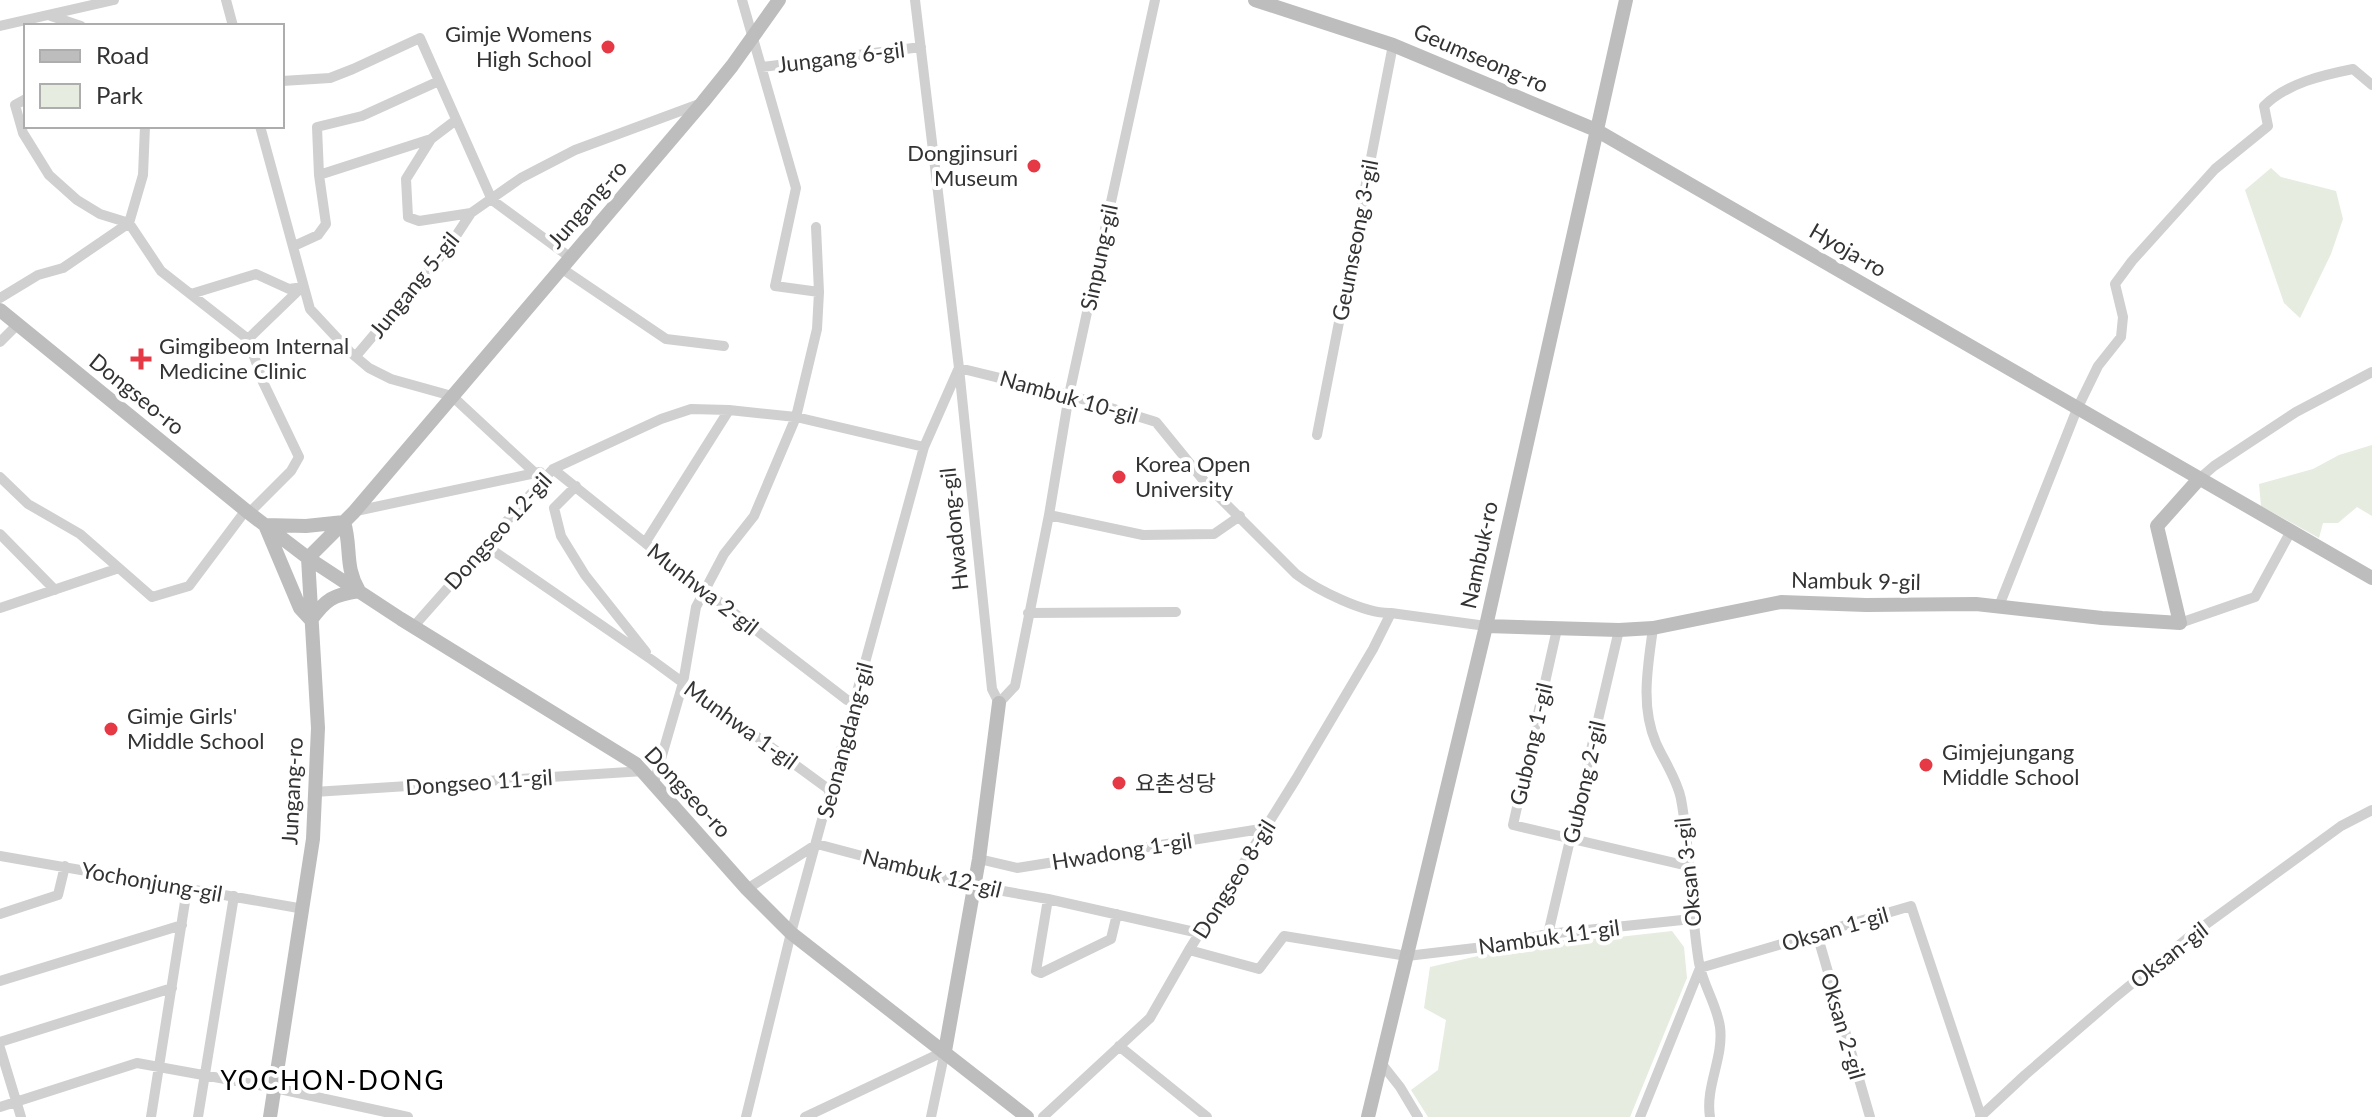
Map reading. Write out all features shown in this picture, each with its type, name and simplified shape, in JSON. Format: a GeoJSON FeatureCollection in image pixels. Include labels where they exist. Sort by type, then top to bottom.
{"type":"FeatureCollection","features":[{"type":"Feature","properties":{"kind":"street"},"geometry":{"type":"LineString","coordinates":[[0,26],[114,0]]}},
{"type":"Feature","properties":{"kind":"street"},"geometry":{"type":"LineString","coordinates":[[226,0],[232,24]]}},
{"type":"Feature","properties":{"kind":"street"},"geometry":{"type":"LineString","coordinates":[[742,0],[796,188],[775,286],[819,292]]}},
{"type":"Feature","properties":{"kind":"street","name":"Jungang-ro"},"geometry":{"type":"LineString","coordinates":[[270,1117],[313,839],[318,728],[308,558],[349,517],[703,102],[779,0]]}},
{"type":"Feature","properties":{"kind":"street","name":"Hwadong-gil"},"geometry":{"type":"LineString","coordinates":[[915,0],[959,368],[992,689],[999,703],[975,886],[945,1051]]}},
{"type":"Feature","properties":{"kind":"street","name":"Sinpung-gil"},"geometry":{"type":"LineString","coordinates":[[999,703],[1015,686],[1069,395],[1155,0]]}},
{"type":"Feature","properties":{"kind":"street","name":"Geumseong-ro"},"geometry":{"type":"LineString","coordinates":[[1255,0],[1393,45],[1596,130]]}},
{"type":"Feature","properties":{"kind":"street","name":"Nambuk-ro"},"geometry":{"type":"LineString","coordinates":[[1368,1117],[1486,626],[1626,0]]}},
{"type":"Feature","properties":{"kind":"street"},"geometry":{"type":"LineString","coordinates":[[49,16],[75,24]]}},
{"type":"Feature","properties":{"kind":"street"},"geometry":{"type":"LineString","coordinates":[[284,81],[330,78],[420,38],[492,200],[566,263],[666,339],[724,346]]}},
{"type":"Feature","properties":{"kind":"street","name":"Geumseong 3-gil"},"geometry":{"type":"LineString","coordinates":[[1317,435],[1393,45]]}},
{"type":"Feature","properties":{"kind":"street","name":"Jungang 6-gil"},"geometry":{"type":"LineString","coordinates":[[762,67],[921,47]]}},
{"type":"Feature","properties":{"kind":"street"},"geometry":{"type":"LineString","coordinates":[[1999,606],[2077,409],[2098,366],[2121,337],[2123,317],[2115,284],[2215,169],[2268,126],[2264,106],[2274,96],[2321,75],[2353,69],[2372,85]]}},
{"type":"Feature","properties":{"kind":"street"},"geometry":{"type":"LineString","coordinates":[[294,246],[318,235],[326,224],[319,175],[317,127],[362,116],[439,81]]}},
{"type":"Feature","properties":{"kind":"street"},"geometry":{"type":"LineString","coordinates":[[0,477],[28,504],[80,534],[152,597],[189,586],[248,512],[291,471],[299,457],[263,382],[248,339],[161,271],[129,223],[100,214],[77,200],[49,175],[23,133],[15,105],[24,100]]}},
{"type":"Feature","properties":{"kind":"street","name":"Jungang 5-gil"},"geometry":{"type":"LineString","coordinates":[[431,139],[406,179],[408,217],[419,221],[471,213],[521,178],[575,150],[703,102]]}},
{"type":"Feature","properties":{"kind":"street"},"geometry":{"type":"LineString","coordinates":[[319,175],[431,139],[456,120]]}},
{"type":"Feature","properties":{"kind":"street"},"geometry":{"type":"LineString","coordinates":[[0,298],[38,275],[63,268],[129,223],[143,175],[145,128]]}},
{"type":"Feature","properties":{"kind":"street"},"geometry":{"type":"LineString","coordinates":[[261,128],[310,309],[369,368],[391,379],[452,396],[535,473]]}},
{"type":"Feature","properties":{"kind":"street","name":"Hyoja-ro"},"geometry":{"type":"LineString","coordinates":[[1596,130],[2372,578]]}},
{"type":"Feature","properties":{"kind":"street","name":"Jungang 5-gil"},"geometry":{"type":"LineString","coordinates":[[356,356],[450,245],[471,213]]}},
{"type":"Feature","properties":{"kind":"street"},"geometry":{"type":"LineString","coordinates":[[649,777],[683,683],[696,607],[724,554],[754,516],[796,417],[817,329],[816,227]]}},
{"type":"Feature","properties":{"kind":"street"},"geometry":{"type":"LineString","coordinates":[[191,294],[256,274],[289,289],[303,287]]}},
{"type":"Feature","properties":{"kind":"street"},"geometry":{"type":"LineString","coordinates":[[248,339],[303,287]]}},
{"type":"Feature","properties":{"kind":"street","name":"Dongseo-ro"},"geometry":{"type":"LineString","coordinates":[[0,310],[308,558],[649,777],[747,889],[791,933],[1027,1117]]}},
{"type":"Feature","properties":{"kind":"street"},"geometry":{"type":"LineString","coordinates":[[0,342],[17,325]]}},
{"type":"Feature","properties":{"kind":"street","name":"Nambuk 10-gil"},"geometry":{"type":"LineString","coordinates":[[959,368],[1069,395],[1156,422],[1209,487],[1296,574],[1312,586],[1377,613],[1486,626]]}},
{"type":"Feature","properties":{"kind":"street","name":"Seonangdang-gil"},"geometry":{"type":"LineString","coordinates":[[746,1117],[791,933],[924,447],[959,368]]}},
{"type":"Feature","properties":{"kind":"street"},"geometry":{"type":"LineString","coordinates":[[2291,531],[2255,597],[2180,623],[2157,526],[2214,466],[2296,412],[2372,372]]}},
{"type":"Feature","properties":{"kind":"street","name":"Dongseo 12-gil"},"geometry":{"type":"LineString","coordinates":[[414,626],[553,469],[661,419],[691,409],[796,417],[924,447]]}},
{"type":"Feature","properties":{"kind":"street"},"geometry":{"type":"LineString","coordinates":[[645,543],[729,410]]}},
{"type":"Feature","properties":{"kind":"street"},"geometry":{"type":"LineString","coordinates":[[349,517],[350,576],[359,591],[332,597],[323,603],[311,620],[300,608],[265,525],[306,526],[553,469]]}},
{"type":"Feature","properties":{"kind":"street","name":"Munhwa 2-gil"},"geometry":{"type":"LineString","coordinates":[[553,469],[847,700],[857,699]]}},
{"type":"Feature","properties":{"kind":"street","name":"Munhwa 1-gil"},"geometry":{"type":"LineString","coordinates":[[576,486],[554,508],[561,536],[585,575],[652,660]]}},
{"type":"Feature","properties":{"kind":"street"},"geometry":{"type":"LineString","coordinates":[[1049,515],[1143,535],[1214,534],[1240,516]]}},
{"type":"Feature","properties":{"kind":"street"},"geometry":{"type":"LineString","coordinates":[[0,535],[55,590]]}},
{"type":"Feature","properties":{"kind":"street","name":"Munhwa 1-gil"},"geometry":{"type":"LineString","coordinates":[[485,545],[652,660],[831,791]]}},
{"type":"Feature","properties":{"kind":"street"},"geometry":{"type":"LineString","coordinates":[[0,608],[119,568]]}},
{"type":"Feature","properties":{"kind":"street","name":"Nambuk 9-gil"},"geometry":{"type":"LineString","coordinates":[[1486,626],[1619,630],[1653,628],[1781,602],[1976,604],[2180,623]]}},
{"type":"Feature","properties":{"kind":"street"},"geometry":{"type":"LineString","coordinates":[[1028,613],[1176,612]]}},
{"type":"Feature","properties":{"kind":"street","name":"Dongseo 8-gil"},"geometry":{"type":"LineString","coordinates":[[1043,1117],[1150,1018],[1199,933],[1267,828],[1391,613]]}},
{"type":"Feature","properties":{"kind":"street","name":"Oksan 3-gil"},"geometry":{"type":"LineString","coordinates":[[1653,628],[1646,676],[1647,717],[1680,795],[1700,968],[1720,1022],[1720,1049],[1708,1100],[1710,1117]]}},
{"type":"Feature","properties":{"kind":"street","name":"Gubong 1-gil"},"geometry":{"type":"LineString","coordinates":[[1557,629],[1513,825],[1688,866]]}},
{"type":"Feature","properties":{"kind":"street","name":"Gubong 2-gil"},"geometry":{"type":"LineString","coordinates":[[1548,934],[1619,630]]}},
{"type":"Feature","properties":{"kind":"street","name":"Dongseo 11-gil"},"geometry":{"type":"LineString","coordinates":[[314,792],[649,777]]}},
{"type":"Feature","properties":{"kind":"street","name":"Oksan-gil"},"geometry":{"type":"LineString","coordinates":[[1981,1116],[2112,1000],[2190,936],[2341,826],[2372,810]]}},
{"type":"Feature","properties":{"kind":"street","name":"Hwadong 1-gil"},"geometry":{"type":"LineString","coordinates":[[979,859],[1017,868],[1267,828]]}},
{"type":"Feature","properties":{"kind":"street"},"geometry":{"type":"LineString","coordinates":[[747,889],[817,844]]}},
{"type":"Feature","properties":{"kind":"street","name":"Nambuk 12-gil"},"geometry":{"type":"LineString","coordinates":[[817,844],[975,886],[1199,933]]}},
{"type":"Feature","properties":{"kind":"street","name":"Yochonjung-gil"},"geometry":{"type":"LineString","coordinates":[[0,856],[304,909]]}},
{"type":"Feature","properties":{"kind":"street"},"geometry":{"type":"LineString","coordinates":[[0,914],[58,895],[65,866]]}},
{"type":"Feature","properties":{"kind":"street"},"geometry":{"type":"LineString","coordinates":[[151,1117],[187,889]]}},
{"type":"Feature","properties":{"kind":"street"},"geometry":{"type":"LineString","coordinates":[[198,1117],[234,896]]}},
{"type":"Feature","properties":{"kind":"street"},"geometry":{"type":"LineString","coordinates":[[1048,899],[1036,971],[1041,973],[1111,939],[1117,914]]}},
{"type":"Feature","properties":{"kind":"street","name":"Oksan 1-gil"},"geometry":{"type":"LineString","coordinates":[[1700,968],[1911,906],[1981,1116]]}},
{"type":"Feature","properties":{"kind":"street","name":"Nambuk 11-gil"},"geometry":{"type":"LineString","coordinates":[[1407,956],[1492,946],[1548,934],[1692,919]]}},
{"type":"Feature","properties":{"kind":"street"},"geometry":{"type":"LineString","coordinates":[[0,981],[182,925]]}},
{"type":"Feature","properties":{"kind":"street","name":"Oksan 2-gil"},"geometry":{"type":"LineString","coordinates":[[1817,934],[1870,1117]]}},
{"type":"Feature","properties":{"kind":"street"},"geometry":{"type":"LineString","coordinates":[[1189,950],[1259,969],[1284,936],[1407,956]]}},
{"type":"Feature","properties":{"kind":"street"},"geometry":{"type":"LineString","coordinates":[[1640,1117],[1700,968]]}},
{"type":"Feature","properties":{"kind":"street"},"geometry":{"type":"LineString","coordinates":[[21,1117],[0,1045],[172,988]]}},
{"type":"Feature","properties":{"kind":"street"},"geometry":{"type":"LineString","coordinates":[[1119,1046],[1207,1117]]}},
{"type":"Feature","properties":{"kind":"street"},"geometry":{"type":"LineString","coordinates":[[805,1117],[945,1051]]}},
{"type":"Feature","properties":{"kind":"street"},"geometry":{"type":"LineString","coordinates":[[931,1117],[945,1051]]}},
{"type":"Feature","properties":{"kind":"street"},"geometry":{"type":"LineString","coordinates":[[0,1107],[137,1063],[275,1088],[408,1117]]}},
{"type":"Feature","properties":{"kind":"street"},"geometry":{"type":"LineString","coordinates":[[1381,1063],[1418,1117]]}},
{"type":"Feature","properties":{"kind":"green space"},"geometry":{"type":"Polygon","coordinates":[[[2271,168],[2281,177],[2336,191],[2343,219],[2331,254],[2300,318],[2284,303],[2245,190],[2271,168]]]}},
{"type":"Feature","properties":{"kind":"green space"},"geometry":{"type":"Polygon","coordinates":[[[2372,445],[2372,516],[2357,507],[2338,523],[2323,523],[2319,538],[2261,506],[2259,484],[2313,469],[2339,455],[2372,445]]]}},
{"type":"Feature","properties":{"kind":"green space"},"geometry":{"type":"Polygon","coordinates":[[[1672,931],[1684,947],[1687,978],[1630,1117],[1428,1117],[1411,1090],[1438,1070],[1446,1020],[1424,1008],[1430,967],[1543,941],[1672,931]]]}},
{"type":"Feature","properties":{"kind":"place","name":"Gimje Womens High School"},"geometry":{"type":"Point","coordinates":[608,47]}},
{"type":"Feature","properties":{"kind":"place","name":"Dongjinsuri Museum"},"geometry":{"type":"Point","coordinates":[1034,166]}},
{"type":"Feature","properties":{"kind":"place","name":"Gimgibeom Internal Medicine Clinic"},"geometry":{"type":"Point","coordinates":[141,359]}},
{"type":"Feature","properties":{"kind":"place","name":"Korea Open University"},"geometry":{"type":"Point","coordinates":[1119,477]}},
{"type":"Feature","properties":{"kind":"place","name":"Gimje Girls' Middle School"},"geometry":{"type":"Point","coordinates":[111,729]}},
{"type":"Feature","properties":{"kind":"place","name":"Gimjejungang Middle School"},"geometry":{"type":"Point","coordinates":[1926,765]}},
{"type":"Feature","properties":{"kind":"place","name":"요촌성당"},"geometry":{"type":"Point","coordinates":[1119,783]}},
{"type":"Feature","properties":{"kind":"district","name":"YOCHON-DONG"},"geometry":{"type":"Point","coordinates":[333,1081]}}]}
